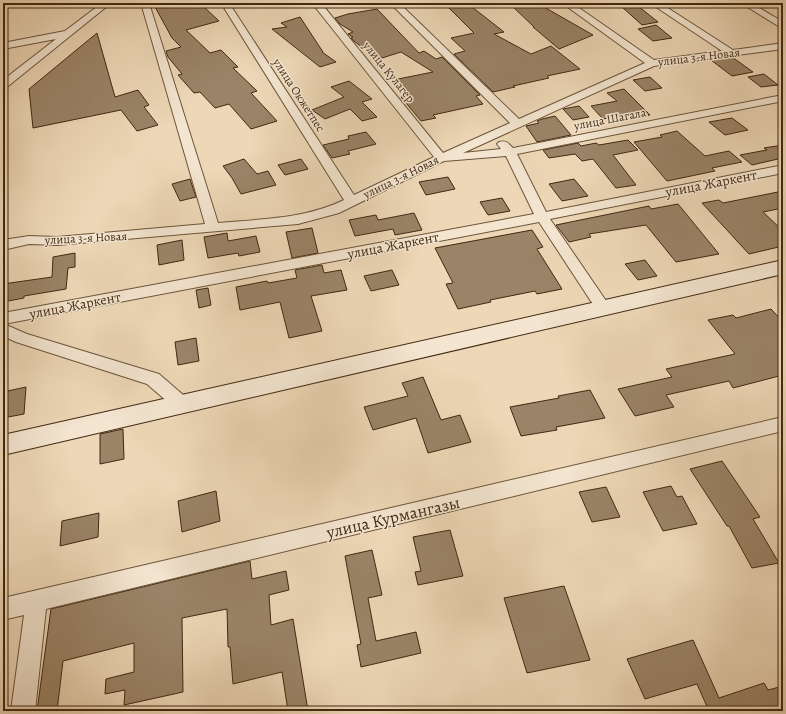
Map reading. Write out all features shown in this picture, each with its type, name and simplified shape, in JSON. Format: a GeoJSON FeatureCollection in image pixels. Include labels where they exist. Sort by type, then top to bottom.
{"type":"FeatureCollection","features":[{"type":"Feature","properties":{"kind":"street"},"geometry":{"type":"LineString","coordinates":[[3,4],[7,3]]}},
{"type":"Feature","properties":{"kind":"street"},"geometry":{"type":"LineString","coordinates":[[3,85],[107,3]]}},
{"type":"Feature","properties":{"kind":"street"},"geometry":{"type":"LineString","coordinates":[[145,3],[213,228]]}},
{"type":"Feature","properties":{"kind":"street","name":"улица Окжетпес"},"geometry":{"type":"LineString","coordinates":[[225,3],[351,201]]}},
{"type":"Feature","properties":{"kind":"street","name":"улица Кулагер"},"geometry":{"type":"LineString","coordinates":[[316,3],[442,158]]}},
{"type":"Feature","properties":{"kind":"street"},"geometry":{"type":"LineString","coordinates":[[394,3],[517,123]]}},
{"type":"Feature","properties":{"kind":"street"},"geometry":{"type":"LineString","coordinates":[[566,3],[652,63]]}},
{"type":"Feature","properties":{"kind":"street"},"geometry":{"type":"LineString","coordinates":[[654,3],[732,53]]}},
{"type":"Feature","properties":{"kind":"street"},"geometry":{"type":"LineString","coordinates":[[745,3],[783,26]]}},
{"type":"Feature","properties":{"kind":"street"},"geometry":{"type":"LineString","coordinates":[[3,46],[68,33]]}},
{"type":"Feature","properties":{"kind":"street","name":"улица 3-я Новая"},"geometry":{"type":"LineString","coordinates":[[4,245],[29,240],[57,241],[298,220],[334,210],[517,123],[652,63],[783,46]]}},
{"type":"Feature","properties":{"kind":"street","name":"улица Шагала"},"geometry":{"type":"LineString","coordinates":[[442,158],[510,152],[783,98]]}},
{"type":"Feature","properties":{"kind":"street"},"geometry":{"type":"LineString","coordinates":[[494,134],[510,152],[542,217],[603,308]]}},
{"type":"Feature","properties":{"kind":"street","name":"улица Жаркент"},"geometry":{"type":"LineString","coordinates":[[3,319],[542,217],[783,169]]}},
{"type":"Feature","properties":{"kind":"street"},"geometry":{"type":"LineString","coordinates":[[3,444],[183,405],[783,267]]}},
{"type":"Feature","properties":{"kind":"street"},"geometry":{"type":"LineString","coordinates":[[3,330],[22,338],[153,379],[183,405]]}},
{"type":"Feature","properties":{"kind":"street","name":"улица Курмангазы"},"geometry":{"type":"LineString","coordinates":[[3,609],[783,424]]}},
{"type":"Feature","properties":{"kind":"street"},"geometry":{"type":"LineString","coordinates":[[23,711],[36,602]]}},
{"type":"Feature","properties":{"kind":"building"},"geometry":{"type":"Polygon","coordinates":[[[169,3],[172,5],[181,3],[197,3],[200,6],[203,6],[219,21],[186,30],[210,53],[221,50],[238,67],[233,68],[257,91],[251,93],[277,121],[251,129],[229,104],[215,108],[200,92],[194,93],[178,75],[182,74],[168,57],[166,51],[181,47],[172,38],[154,5],[169,3]]]}},
{"type":"Feature","properties":{"kind":"building"},"geometry":{"type":"Polygon","coordinates":[[[444,3],[467,3],[504,32],[494,34],[531,54],[551,46],[580,69],[547,76],[549,78],[493,92],[454,54],[465,51],[451,38],[474,33],[444,3]]]}},
{"type":"Feature","properties":{"kind":"building"},"geometry":{"type":"Polygon","coordinates":[[[509,3],[537,3],[593,35],[559,49],[533,27],[509,3]]]}},
{"type":"Feature","properties":{"kind":"building"},"geometry":{"type":"Polygon","coordinates":[[[638,6],[658,22],[642,25],[622,7],[638,6]]]}},
{"type":"Feature","properties":{"kind":"building"},"geometry":{"type":"Polygon","coordinates":[[[377,9],[419,53],[424,51],[436,59],[442,57],[480,95],[476,96],[483,104],[433,115],[436,118],[421,121],[401,97],[411,95],[398,79],[433,72],[401,52],[382,58],[366,47],[363,48],[351,38],[353,37],[348,34],[353,32],[340,24],[335,18],[377,9]]]}},
{"type":"Feature","properties":{"kind":"building"},"geometry":{"type":"Polygon","coordinates":[[[300,17],[322,52],[336,62],[320,67],[272,29],[287,27],[281,23],[300,17]]]}},
{"type":"Feature","properties":{"kind":"building"},"geometry":{"type":"Polygon","coordinates":[[[656,25],[672,38],[653,41],[638,29],[656,25]]]}},
{"type":"Feature","properties":{"kind":"building"},"geometry":{"type":"Polygon","coordinates":[[[97,33],[115,97],[138,90],[149,105],[144,107],[158,125],[137,131],[121,110],[33,128],[29,89],[97,33]]]}},
{"type":"Feature","properties":{"kind":"building"},"geometry":{"type":"Polygon","coordinates":[[[732,57],[753,72],[732,76],[711,60],[732,57]]]}},
{"type":"Feature","properties":{"kind":"building"},"geometry":{"type":"Polygon","coordinates":[[[764,74],[778,85],[761,87],[748,77],[764,74]]]}},
{"type":"Feature","properties":{"kind":"building"},"geometry":{"type":"Polygon","coordinates":[[[650,77],[662,88],[645,91],[633,80],[650,77]]]}},
{"type":"Feature","properties":{"kind":"building"},"geometry":{"type":"Polygon","coordinates":[[[349,81],[372,99],[362,102],[377,117],[362,121],[350,109],[325,119],[312,110],[344,97],[331,87],[349,81]]]}},
{"type":"Feature","properties":{"kind":"building"},"geometry":{"type":"Polygon","coordinates":[[[624,89],[650,115],[632,118],[629,114],[603,119],[591,106],[617,101],[607,93],[624,89]]]}},
{"type":"Feature","properties":{"kind":"building"},"geometry":{"type":"Polygon","coordinates":[[[579,106],[589,117],[573,120],[563,109],[579,106]]]}},
{"type":"Feature","properties":{"kind":"building"},"geometry":{"type":"Polygon","coordinates":[[[555,116],[571,135],[537,142],[526,126],[539,123],[537,121],[542,119],[555,116]]]}},
{"type":"Feature","properties":{"kind":"building"},"geometry":{"type":"Polygon","coordinates":[[[732,118],[748,130],[725,135],[709,122],[732,118]]]}},
{"type":"Feature","properties":{"kind":"building"},"geometry":{"type":"Polygon","coordinates":[[[677,131],[705,156],[729,151],[742,162],[712,168],[715,171],[667,181],[634,142],[662,137],[660,135],[677,131]]]}},
{"type":"Feature","properties":{"kind":"building"},"geometry":{"type":"Polygon","coordinates":[[[366,132],[376,144],[348,151],[350,154],[332,158],[323,145],[349,139],[348,136],[366,132]]]}},
{"type":"Feature","properties":{"kind":"building"},"geometry":{"type":"Polygon","coordinates":[[[628,140],[638,150],[613,155],[636,185],[616,188],[593,159],[582,161],[575,154],[549,158],[543,150],[578,143],[581,146],[596,143],[599,145],[628,140]]]}},
{"type":"Feature","properties":{"kind":"building"},"geometry":{"type":"Polygon","coordinates":[[[783,145],[783,164],[778,159],[752,165],[740,155],[767,150],[764,148],[783,145]]]}},
{"type":"Feature","properties":{"kind":"building"},"geometry":{"type":"Polygon","coordinates":[[[244,159],[257,174],[268,171],[276,185],[241,194],[223,166],[244,159]]]}},
{"type":"Feature","properties":{"kind":"building"},"geometry":{"type":"Polygon","coordinates":[[[301,159],[308,169],[285,175],[278,165],[301,159]]]}},
{"type":"Feature","properties":{"kind":"building"},"geometry":{"type":"Polygon","coordinates":[[[448,177],[455,189],[426,195],[419,182],[448,177]]]}},
{"type":"Feature","properties":{"kind":"building"},"geometry":{"type":"Polygon","coordinates":[[[190,179],[196,197],[180,201],[172,184],[190,179]]]}},
{"type":"Feature","properties":{"kind":"building"},"geometry":{"type":"Polygon","coordinates":[[[574,179],[588,196],[562,201],[549,184],[574,179]]]}},
{"type":"Feature","properties":{"kind":"building"},"geometry":{"type":"Polygon","coordinates":[[[783,191],[783,208],[763,212],[783,231],[783,246],[749,254],[702,203],[719,200],[723,203],[783,191]]]}},
{"type":"Feature","properties":{"kind":"building"},"geometry":{"type":"Polygon","coordinates":[[[502,198],[510,211],[488,215],[480,202],[502,198]]]}},
{"type":"Feature","properties":{"kind":"building"},"geometry":{"type":"Polygon","coordinates":[[[678,204],[719,254],[676,262],[646,225],[589,234],[591,237],[569,242],[556,225],[649,206],[651,209],[678,204]]]}},
{"type":"Feature","properties":{"kind":"building"},"geometry":{"type":"Polygon","coordinates":[[[414,213],[422,230],[395,235],[393,229],[355,236],[349,220],[376,215],[378,220],[414,213]]]}},
{"type":"Feature","properties":{"kind":"building"},"geometry":{"type":"Polygon","coordinates":[[[312,228],[318,253],[292,258],[286,232],[312,228]]]}},
{"type":"Feature","properties":{"kind":"building"},"geometry":{"type":"Polygon","coordinates":[[[532,230],[543,247],[537,249],[562,289],[537,294],[535,291],[490,300],[491,302],[458,309],[446,284],[453,283],[435,248],[532,230]]]}},
{"type":"Feature","properties":{"kind":"building"},"geometry":{"type":"Polygon","coordinates":[[[227,233],[228,241],[256,236],[260,252],[239,256],[238,253],[208,258],[204,237],[227,233]]]}},
{"type":"Feature","properties":{"kind":"building"},"geometry":{"type":"Polygon","coordinates":[[[182,240],[184,260],[159,265],[157,245],[182,240]]]}},
{"type":"Feature","properties":{"kind":"building"},"geometry":{"type":"Polygon","coordinates":[[[75,253],[75,267],[68,268],[66,289],[24,296],[24,298],[3,302],[3,284],[52,277],[53,257],[75,253]]]}},
{"type":"Feature","properties":{"kind":"building"},"geometry":{"type":"Polygon","coordinates":[[[645,260],[657,276],[638,280],[625,264],[645,260]]]}},
{"type":"Feature","properties":{"kind":"building"},"geometry":{"type":"Polygon","coordinates":[[[322,265],[324,273],[341,270],[347,290],[311,296],[322,331],[289,338],[280,302],[240,310],[236,287],[267,281],[268,283],[297,278],[295,270],[322,265]]]}},
{"type":"Feature","properties":{"kind":"building"},"geometry":{"type":"Polygon","coordinates":[[[392,270],[399,285],[371,291],[364,276],[392,270]]]}},
{"type":"Feature","properties":{"kind":"building"},"geometry":{"type":"Polygon","coordinates":[[[208,288],[211,305],[199,308],[196,290],[208,288]]]}},
{"type":"Feature","properties":{"kind":"building"},"geometry":{"type":"Polygon","coordinates":[[[771,309],[783,322],[783,375],[733,388],[729,381],[666,395],[674,407],[635,416],[618,389],[672,377],[666,369],[735,354],[708,320],[733,315],[736,318],[771,309]]]}},
{"type":"Feature","properties":{"kind":"building"},"geometry":{"type":"Polygon","coordinates":[[[196,338],[199,361],[178,365],[175,342],[196,338]]]}},
{"type":"Feature","properties":{"kind":"building"},"geometry":{"type":"Polygon","coordinates":[[[423,377],[441,420],[460,415],[471,442],[428,453],[416,418],[373,430],[364,407],[408,396],[402,383],[423,377]]]}},
{"type":"Feature","properties":{"kind":"building"},"geometry":{"type":"Polygon","coordinates":[[[26,387],[24,414],[3,418],[3,392],[26,387]]]}},
{"type":"Feature","properties":{"kind":"building"},"geometry":{"type":"Polygon","coordinates":[[[590,390],[605,418],[556,427],[557,430],[521,436],[510,407],[559,398],[558,396],[590,390]]]}},
{"type":"Feature","properties":{"kind":"building"},"geometry":{"type":"Polygon","coordinates":[[[123,429],[124,459],[100,464],[100,434],[123,429]]]}},
{"type":"Feature","properties":{"kind":"building"},"geometry":{"type":"Polygon","coordinates":[[[722,461],[760,517],[753,519],[779,563],[752,568],[729,526],[727,526],[690,469],[722,461]]]}},
{"type":"Feature","properties":{"kind":"building"},"geometry":{"type":"Polygon","coordinates":[[[671,486],[677,497],[682,496],[697,524],[663,531],[643,492],[671,486]]]}},
{"type":"Feature","properties":{"kind":"building"},"geometry":{"type":"Polygon","coordinates":[[[606,487],[620,517],[592,522],[579,492],[606,487]]]}},
{"type":"Feature","properties":{"kind":"building"},"geometry":{"type":"Polygon","coordinates":[[[216,491],[220,521],[182,532],[178,501],[216,491]]]}},
{"type":"Feature","properties":{"kind":"building"},"geometry":{"type":"Polygon","coordinates":[[[99,513],[98,537],[60,546],[62,521],[99,513]]]}},
{"type":"Feature","properties":{"kind":"building"},"geometry":{"type":"Polygon","coordinates":[[[450,530],[463,576],[418,585],[415,572],[421,571],[413,537],[450,530]]]}},
{"type":"Feature","properties":{"kind":"building"},"geometry":{"type":"Polygon","coordinates":[[[372,550],[382,595],[368,598],[376,641],[416,632],[421,653],[361,667],[357,645],[361,644],[345,556],[372,550]]]}},
{"type":"Feature","properties":{"kind":"building"},"geometry":{"type":"Polygon","coordinates":[[[250,561],[252,579],[286,571],[289,590],[269,595],[271,625],[293,619],[308,711],[288,711],[282,672],[233,684],[230,647],[228,647],[227,609],[182,618],[183,692],[124,705],[125,690],[105,694],[106,679],[134,672],[134,643],[63,661],[57,711],[37,711],[51,609],[250,561]]]}},
{"type":"Feature","properties":{"kind":"building"},"geometry":{"type":"Polygon","coordinates":[[[564,586],[590,660],[527,673],[504,598],[564,586]]]}},
{"type":"Feature","properties":{"kind":"building"},"geometry":{"type":"Polygon","coordinates":[[[693,640],[719,698],[764,683],[768,690],[783,686],[783,711],[709,711],[697,684],[645,699],[627,659],[693,640]]]}}]}
